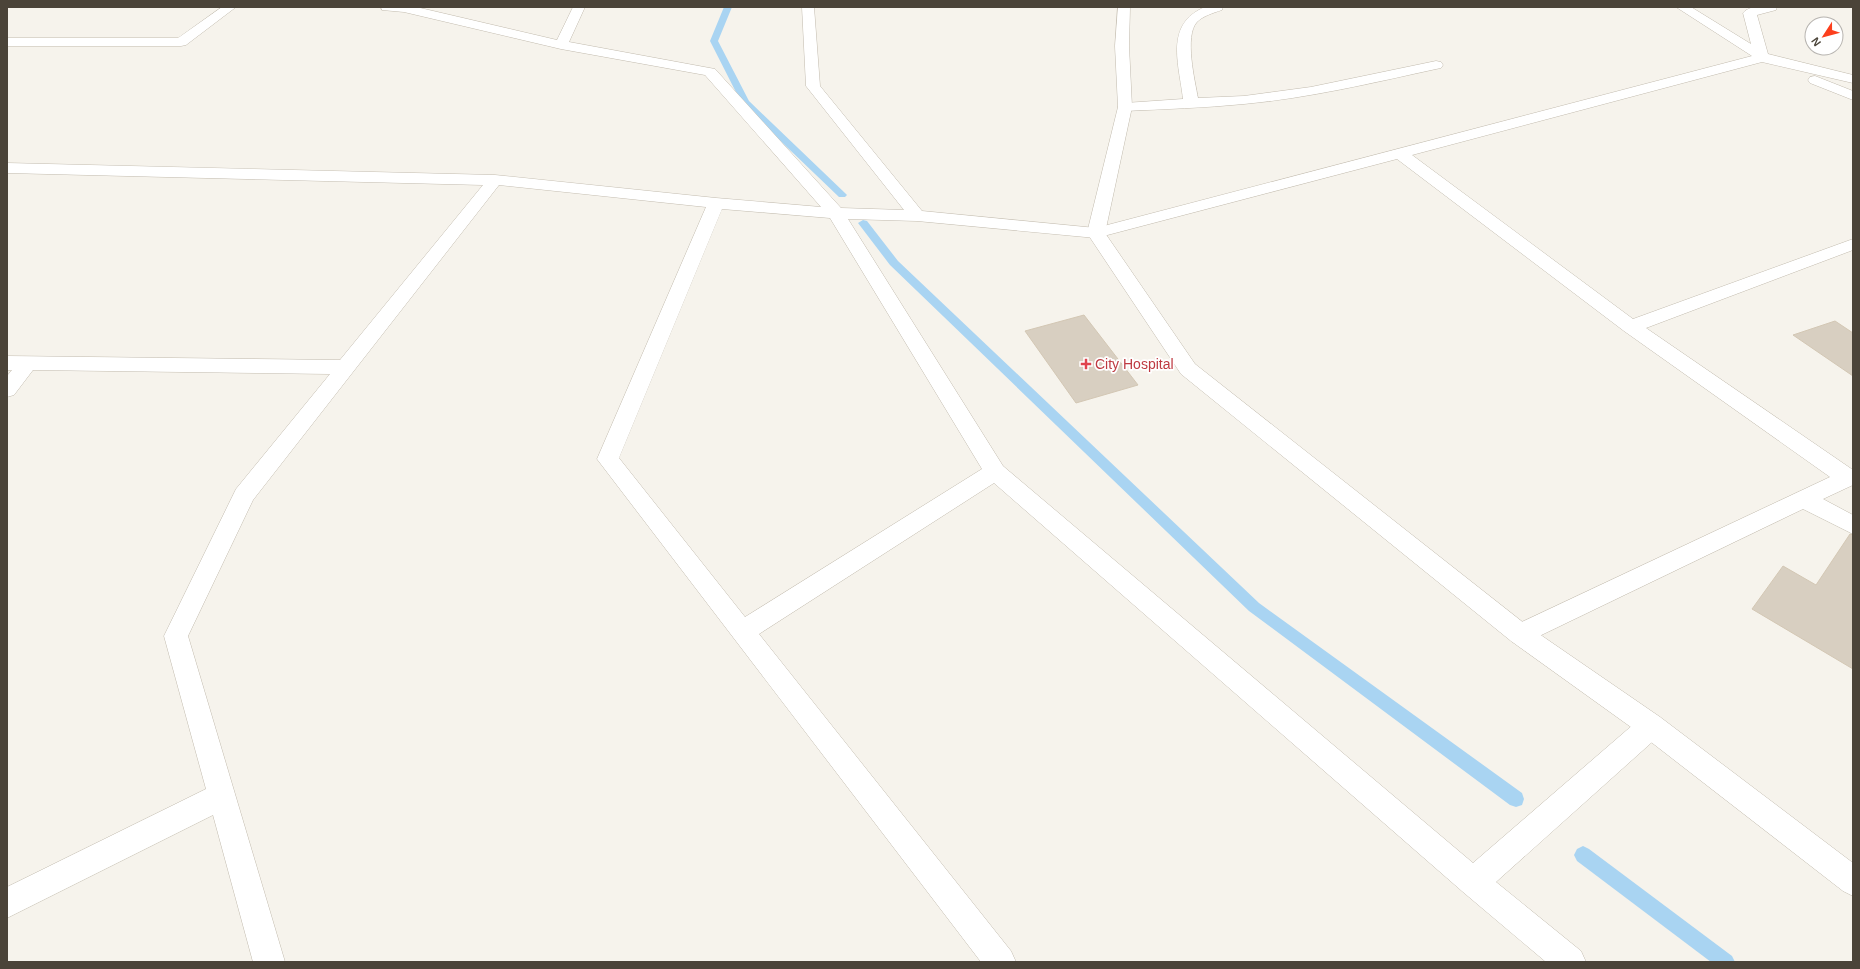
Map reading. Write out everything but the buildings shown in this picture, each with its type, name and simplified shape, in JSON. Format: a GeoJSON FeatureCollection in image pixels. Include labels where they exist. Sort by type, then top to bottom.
{"type":"FeatureCollection","features":[{"type":"Feature","properties":{"kind":"street"},"geometry":{"type":"LineString","coordinates":[[7,42],[185,46],[230,7]]}},
{"type":"Feature","properties":{"kind":"street"},"geometry":{"type":"LineString","coordinates":[[387,7],[404,8],[561,45],[710,72],[836,213],[995,472],[1473,882],[1570,962]]}},
{"type":"Feature","properties":{"kind":"street"},"geometry":{"type":"LineString","coordinates":[[561,45],[579,7]]}},
{"type":"Feature","properties":{"kind":"street"},"geometry":{"type":"LineString","coordinates":[[808,7],[813,86],[916,216]]}},
{"type":"Feature","properties":{"kind":"street"},"geometry":{"type":"LineString","coordinates":[[1124,7],[1122,46],[1125,106],[1096,233],[1188,368],[1520,634],[1651,726],[1853,881]]}},
{"type":"Feature","properties":{"kind":"street"},"geometry":{"type":"LineString","coordinates":[[1191,104],[1184,38],[1189,23],[1203,12],[1217,7]]}},
{"type":"Feature","properties":{"kind":"street"},"geometry":{"type":"LineString","coordinates":[[1682,7],[1762,58],[1853,96]]}},
{"type":"Feature","properties":{"kind":"street"},"geometry":{"type":"LineString","coordinates":[[1762,58],[1750,13],[1770,7]]}},
{"type":"Feature","properties":{"kind":"street"},"geometry":{"type":"LineString","coordinates":[[7,168],[495,180],[716,203],[836,213],[916,216],[1096,233],[1762,58],[1853,79]]}},
{"type":"Feature","properties":{"kind":"street"},"geometry":{"type":"LineString","coordinates":[[1125,106],[1191,104],[1244,100],[1311,91],[1436,65]]}},
{"type":"Feature","properties":{"kind":"street"},"geometry":{"type":"LineString","coordinates":[[1399,153],[1630,327],[1851,484]]}},
{"type":"Feature","properties":{"kind":"street"},"geometry":{"type":"LineString","coordinates":[[269,962],[176,636],[244,495],[495,180]]}},
{"type":"Feature","properties":{"kind":"street"},"geometry":{"type":"LineString","coordinates":[[716,203],[608,459],[1000,962]]}},
{"type":"Feature","properties":{"kind":"street"},"geometry":{"type":"LineString","coordinates":[[1630,327],[1853,244]]}},
{"type":"Feature","properties":{"kind":"street"},"geometry":{"type":"LineString","coordinates":[[7,363],[346,367]]}},
{"type":"Feature","properties":{"kind":"street"},"geometry":{"type":"LineString","coordinates":[[7,390],[28,363]]}},
{"type":"Feature","properties":{"kind":"street"},"geometry":{"type":"LineString","coordinates":[[743,631],[995,472]]}},
{"type":"Feature","properties":{"kind":"street"},"geometry":{"type":"LineString","coordinates":[[1520,634],[1803,499],[1851,484]]}},
{"type":"Feature","properties":{"kind":"street"},"geometry":{"type":"LineString","coordinates":[[1803,499],[1853,525]]}},
{"type":"Feature","properties":{"kind":"street"},"geometry":{"type":"LineString","coordinates":[[1473,882],[1651,726]]}},
{"type":"Feature","properties":{"kind":"street"},"geometry":{"type":"LineString","coordinates":[[7,904],[221,796]]}},
{"type":"Feature","properties":{"kind":"waterway"},"geometry":{"type":"LineString","coordinates":[[728,7],[714,41],[745,102],[842,195]]}},
{"type":"Feature","properties":{"kind":"waterway"},"geometry":{"type":"LineString","coordinates":[[863,223],[894,263],[1254,607],[1516,799]]}},
{"type":"Feature","properties":{"kind":"waterway"},"geometry":{"type":"LineString","coordinates":[[1583,855],[1726,962]]}},
{"type":"Feature","properties":{"kind":"place","name":"City Hospital"},"geometry":{"type":"Point","coordinates":[1086,364]}}]}
